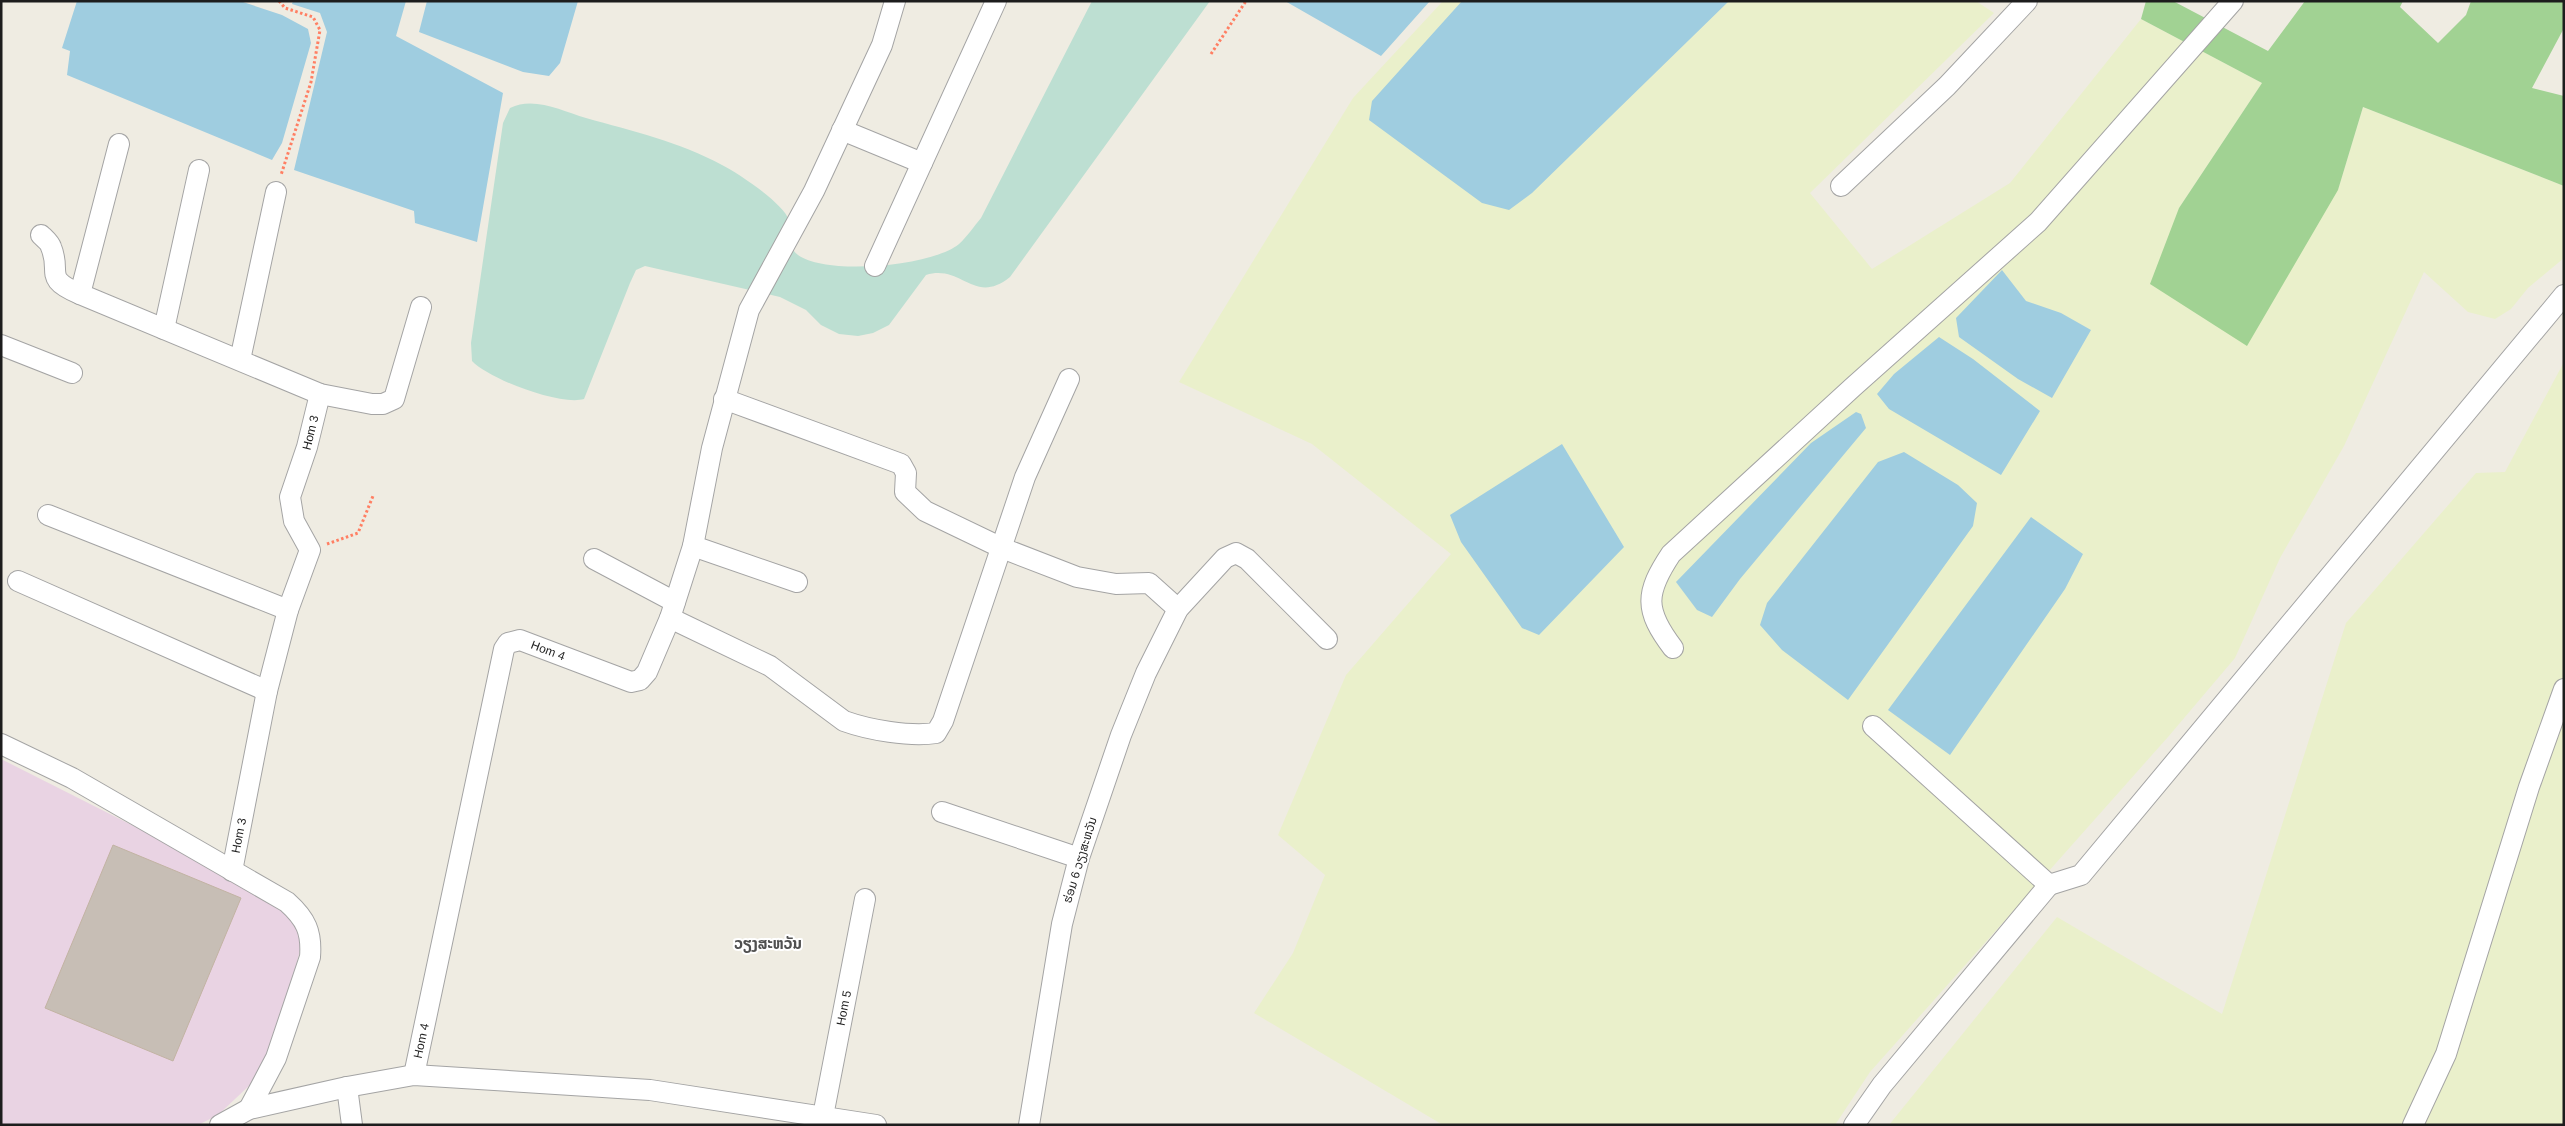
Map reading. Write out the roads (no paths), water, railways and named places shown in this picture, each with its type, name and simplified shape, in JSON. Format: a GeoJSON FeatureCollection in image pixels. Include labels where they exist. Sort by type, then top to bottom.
{"type":"FeatureCollection","features":[{"type":"Feature","properties":{"kind":"street","name":"Hom 4"},"geometry":{"type":"LineString","coordinates":[[414,1075],[504,649],[508,643],[520,640],[631,682],[640,680],[647,672],[673,610],[693,546],[724,399],[749,310],[814,191],[882,45],[894,1]]}},
{"type":"Feature","properties":{"kind":"street"},"geometry":{"type":"LineString","coordinates":[[875,266],[996,1]]}},
{"type":"Feature","properties":{"kind":"street"},"geometry":{"type":"LineString","coordinates":[[1841,186],[1947,86],[2027,1]]}},
{"type":"Feature","properties":{"kind":"street"},"geometry":{"type":"LineString","coordinates":[[1673,648],[1660,632],[1650,602],[1654,579],[1670,554],[2038,222],[2233,1]]}},
{"type":"Feature","properties":{"kind":"street"},"geometry":{"type":"LineString","coordinates":[[842,130],[922,164]]}},
{"type":"Feature","properties":{"kind":"street"},"geometry":{"type":"LineString","coordinates":[[80,294],[119,144]]}},
{"type":"Feature","properties":{"kind":"street"},"geometry":{"type":"LineString","coordinates":[[164,329],[199,170]]}},
{"type":"Feature","properties":{"kind":"street"},"geometry":{"type":"LineString","coordinates":[[240,360],[276,192]]}},
{"type":"Feature","properties":{"kind":"street"},"geometry":{"type":"LineString","coordinates":[[41,235],[51,247],[55,276],[64,287],[320,394],[372,404],[382,404],[394,399],[421,307]]}},
{"type":"Feature","properties":{"kind":"street"},"geometry":{"type":"LineString","coordinates":[[1854,1125],[1882,1084],[2049,885],[2081,875],[2564,295]]}},
{"type":"Feature","properties":{"kind":"street"},"geometry":{"type":"LineString","coordinates":[[1,345],[72,373]]}},
{"type":"Feature","properties":{"kind":"street"},"geometry":{"type":"LineString","coordinates":[[594,558],[673,610],[770,666],[844,721],[857,726],[922,735],[936,733],[943,721],[1025,477],[1069,379]]}},
{"type":"Feature","properties":{"kind":"street","name":"Hom 3"},"geometry":{"type":"LineString","coordinates":[[232,871],[267,691],[288,610],[310,550],[294,521],[290,497],[308,447],[320,394]]}},
{"type":"Feature","properties":{"kind":"street"},"geometry":{"type":"LineString","coordinates":[[724,399],[901,464],[906,473],[905,492],[925,511],[1002,548],[1077,577],[1116,584],[1149,583],[1178,608]]}},
{"type":"Feature","properties":{"kind":"street"},"geometry":{"type":"LineString","coordinates":[[48,515],[288,610]]}},
{"type":"Feature","properties":{"kind":"street"},"geometry":{"type":"LineString","coordinates":[[693,546],[797,582]]}},
{"type":"Feature","properties":{"kind":"street","name":"ຮ່ອມ 6 ວຽງສະຫວັນ"},"geometry":{"type":"LineString","coordinates":[[1029,1125],[1062,924],[1078,858],[1121,735],[1146,673],[1178,608],[1225,558],[1236,553],[1247,559],[1326,639]]}},
{"type":"Feature","properties":{"kind":"street"},"geometry":{"type":"LineString","coordinates":[[18,581],[267,691]]}},
{"type":"Feature","properties":{"kind":"street"},"geometry":{"type":"LineString","coordinates":[[2413,1125],[2446,1054],[2529,787],[2564,689]]}},
{"type":"Feature","properties":{"kind":"street"},"geometry":{"type":"LineString","coordinates":[[1873,726],[2049,885]]}},
{"type":"Feature","properties":{"kind":"street"},"geometry":{"type":"LineString","coordinates":[[1,744],[72,778],[287,902],[306,922],[311,942],[310,957],[276,1058],[249,1109]]}},
{"type":"Feature","properties":{"kind":"street"},"geometry":{"type":"LineString","coordinates":[[942,812],[1078,858]]}},
{"type":"Feature","properties":{"kind":"street","name":"Hom 5"},"geometry":{"type":"LineString","coordinates":[[823,1116],[865,899]]}},
{"type":"Feature","properties":{"kind":"street"},"geometry":{"type":"LineString","coordinates":[[220,1125],[249,1109],[347,1087],[414,1075],[650,1090],[876,1125]]}},
{"type":"Feature","properties":{"kind":"street"},"geometry":{"type":"LineString","coordinates":[[347,1087],[352,1125]]}},
{"type":"Feature","properties":{"kind":"water"},"geometry":{"type":"Polygon","coordinates":[[[77,1],[240,1],[282,15],[308,29],[311,43],[282,143],[272,160],[67,75],[70,51],[62,48],[77,1]]]}},
{"type":"Feature","properties":{"kind":"water"},"geometry":{"type":"Polygon","coordinates":[[[293,1],[406,1],[396,36],[503,93],[477,242],[415,223],[414,211],[294,170],[327,32],[320,13],[292,4],[293,1]]]}},
{"type":"Feature","properties":{"kind":"water"},"geometry":{"type":"Polygon","coordinates":[[[427,1],[578,1],[560,63],[549,76],[523,72],[419,32],[427,1]]]}},
{"type":"Feature","properties":{"kind":"water"},"geometry":{"type":"Polygon","coordinates":[[[1285,1],[1430,1],[1381,56],[1285,1]]]}},
{"type":"Feature","properties":{"kind":"water"},"geometry":{"type":"Polygon","coordinates":[[[1462,1],[1729,1],[1532,193],[1509,210],[1482,203],[1369,120],[1372,101],[1462,1]]]}},
{"type":"Feature","properties":{"kind":"water"},"geometry":{"type":"Polygon","coordinates":[[[2002,270],[2026,301],[2061,313],[2091,330],[2052,398],[2018,379],[1959,337],[1956,318],[2002,270]]]}},
{"type":"Feature","properties":{"kind":"water"},"geometry":{"type":"Polygon","coordinates":[[[1939,337],[1973,359],[2040,411],[2001,475],[1889,409],[1877,394],[1894,374],[1939,337]]]}},
{"type":"Feature","properties":{"kind":"water"},"geometry":{"type":"Polygon","coordinates":[[[1856,412],[1861,414],[1866,428],[1740,579],[1712,617],[1697,610],[1676,582],[1811,443],[1856,412]]]}},
{"type":"Feature","properties":{"kind":"water"},"geometry":{"type":"Polygon","coordinates":[[[1562,444],[1624,547],[1539,635],[1522,628],[1461,542],[1450,515],[1562,444]]]}},
{"type":"Feature","properties":{"kind":"water"},"geometry":{"type":"Polygon","coordinates":[[[1904,452],[1958,485],[1977,503],[1973,526],[1848,700],[1782,650],[1760,625],[1767,603],[1878,462],[1904,452]]]}},
{"type":"Feature","properties":{"kind":"water"},"geometry":{"type":"Polygon","coordinates":[[[2031,517],[2083,554],[2065,589],[1950,755],[1888,710],[2031,517]]]}},
{"type":"Feature","properties":{"kind":"district","name":"ວຽງສະຫວັນ"},"geometry":{"type":"Point","coordinates":[768,944]}}]}
